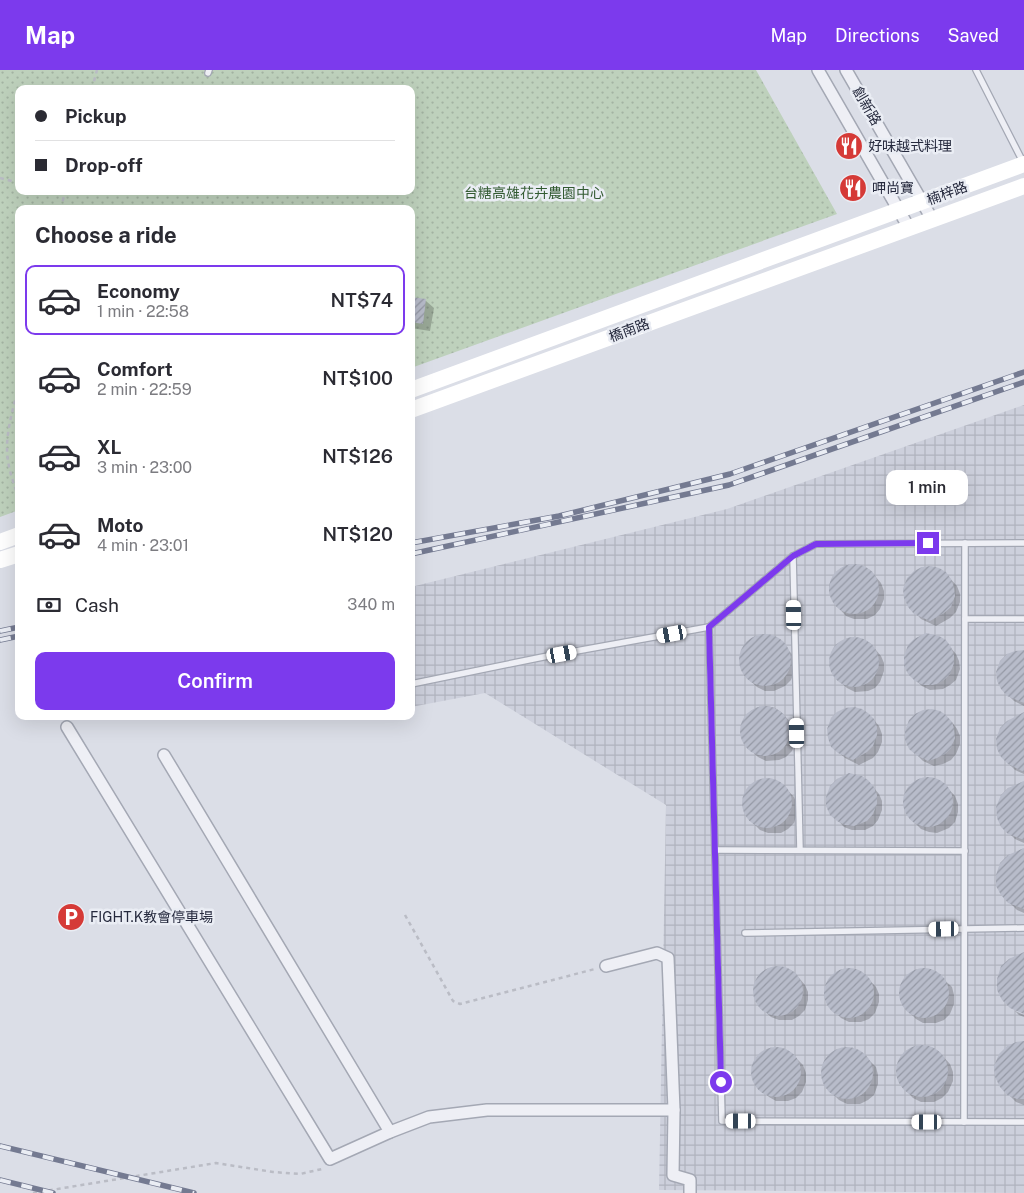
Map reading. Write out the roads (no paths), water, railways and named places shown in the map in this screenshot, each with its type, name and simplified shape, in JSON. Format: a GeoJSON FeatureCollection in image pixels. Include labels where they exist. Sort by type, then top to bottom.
{"type":"FeatureCollection","features":[{"type":"Feature","properties":{"kind":"street","name":"創新路"},"geometry":{"type":"LineString","coordinates":[[818,70],[908,228]]}},
{"type":"Feature","properties":{"kind":"street","name":"創新路"},"geometry":{"type":"LineString","coordinates":[[846,70],[932,219]]}},
{"type":"Feature","properties":{"kind":"street","name":"楠梓路"},"geometry":{"type":"LineString","coordinates":[[841,232],[1024,164]]}},
{"type":"Feature","properties":{"kind":"street","name":"楠梓路"},"geometry":{"type":"LineString","coordinates":[[847,250],[1024,186]]}},
{"type":"Feature","properties":{"kind":"street","name":"橋南路"},"geometry":{"type":"LineString","coordinates":[[415,389],[841,232]]}},
{"type":"Feature","properties":{"kind":"street","name":"橋南路"},"geometry":{"type":"LineString","coordinates":[[415,409],[847,250]]}},
{"type":"Feature","properties":{"kind":"street"},"geometry":{"type":"LineString","coordinates":[[0,542],[15,536]]}},
{"type":"Feature","properties":{"kind":"street"},"geometry":{"type":"LineString","coordinates":[[0,560],[15,555]]}},
{"type":"Feature","properties":{"kind":"street"},"geometry":{"type":"LineString","coordinates":[[67,727],[330,1159],[429,1117],[487,1110],[674,1110]]}},
{"type":"Feature","properties":{"kind":"street"},"geometry":{"type":"LineString","coordinates":[[164,755],[390,1132]]}},
{"type":"Feature","properties":{"kind":"street"},"geometry":{"type":"LineString","coordinates":[[606,966],[657,953],[668,958],[674,1110],[673,1176],[690,1180],[690,1193]]}},
{"type":"Feature","properties":{"kind":"lane"},"geometry":{"type":"LineString","coordinates":[[976,70],[1024,164]]}},
{"type":"Feature","properties":{"kind":"lane"},"geometry":{"type":"LineString","coordinates":[[964,1122],[965,543]]}},
{"type":"Feature","properties":{"kind":"lane"},"geometry":{"type":"LineString","coordinates":[[415,683],[543,657],[709,627],[793,556],[816,544],[1024,543]]}},
{"type":"Feature","properties":{"kind":"lane"},"geometry":{"type":"LineString","coordinates":[[793,556],[800,850]]}},
{"type":"Feature","properties":{"kind":"lane"},"geometry":{"type":"LineString","coordinates":[[965,619],[1024,619]]}},
{"type":"Feature","properties":{"kind":"lane"},"geometry":{"type":"LineString","coordinates":[[709,627],[722,1121],[1024,1122]]}},
{"type":"Feature","properties":{"kind":"lane"},"geometry":{"type":"LineString","coordinates":[[715,850],[965,851]]}},
{"type":"Feature","properties":{"kind":"lane"},"geometry":{"type":"LineString","coordinates":[[745,933],[1024,928]]}},
{"type":"Feature","properties":{"kind":"railway"},"geometry":{"type":"LineString","coordinates":[[415,542],[559,516],[730,474],[1024,372]]}},
{"type":"Feature","properties":{"kind":"railway"},"geometry":{"type":"LineString","coordinates":[[415,553],[729,485],[1024,382]]}},
{"type":"Feature","properties":{"kind":"railway"},"geometry":{"type":"LineString","coordinates":[[0,631],[15,628]]}},
{"type":"Feature","properties":{"kind":"railway"},"geometry":{"type":"LineString","coordinates":[[0,640],[15,637]]}},
{"type":"Feature","properties":{"kind":"railway"},"geometry":{"type":"LineString","coordinates":[[0,1146],[194,1193]]}},
{"type":"Feature","properties":{"kind":"railway"},"geometry":{"type":"LineString","coordinates":[[0,1180],[53,1193]]}},
{"type":"Feature","properties":{"kind":"place","name":"好味越式料理"},"geometry":{"type":"Point","coordinates":[849,146]}},
{"type":"Feature","properties":{"kind":"place","name":"呷尚寶"},"geometry":{"type":"Point","coordinates":[853,188]}},
{"type":"Feature","properties":{"kind":"place","name":"FIGHT.K教會停車場"},"geometry":{"type":"Point","coordinates":[71,917]}},
{"type":"Feature","properties":{"kind":"park label","name":"台糖高雄花卉農園中心"},"geometry":{"type":"Point","coordinates":[534,193]}}]}
